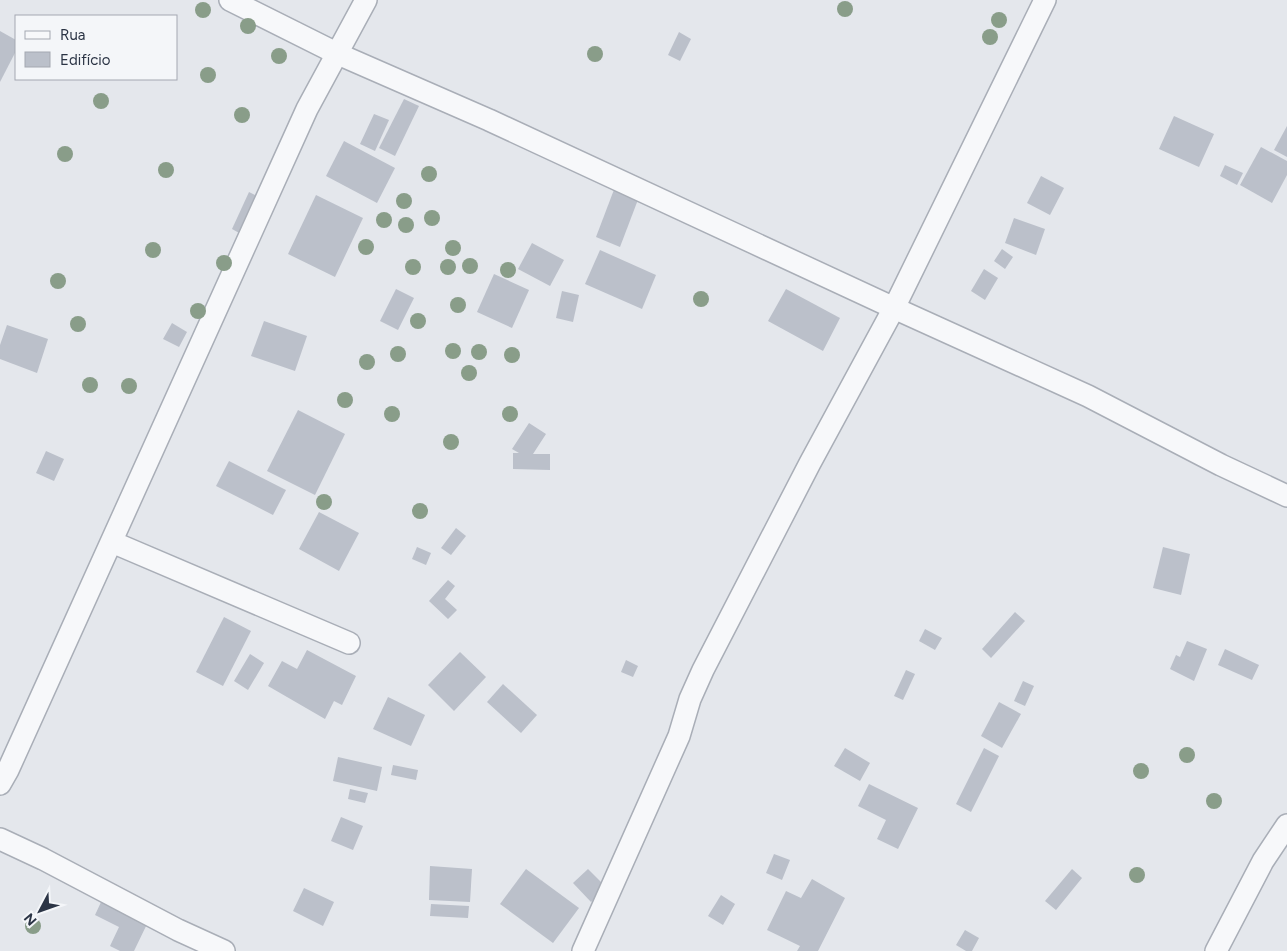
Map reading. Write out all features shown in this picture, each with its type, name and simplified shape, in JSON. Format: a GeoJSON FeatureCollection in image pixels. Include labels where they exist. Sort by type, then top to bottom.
{"type":"FeatureCollection","features":[{"type":"Feature","properties":{"kind":"street"},"geometry":{"type":"LineString","coordinates":[[230,0],[338,54],[489,120],[1088,396],[1221,465],[1287,496]]}},
{"type":"Feature","properties":{"kind":"street"},"geometry":{"type":"LineString","coordinates":[[0,784],[112,542],[307,109],[366,0]]}},
{"type":"Feature","properties":{"kind":"street"},"geometry":{"type":"LineString","coordinates":[[583,951],[679,736],[690,699],[703,670],[810,463],[894,308],[1045,0]]}},
{"type":"Feature","properties":{"kind":"street"},"geometry":{"type":"LineString","coordinates":[[112,542],[349,643]]}},
{"type":"Feature","properties":{"kind":"street"},"geometry":{"type":"LineString","coordinates":[[1216,951],[1263,861],[1287,825]]}},
{"type":"Feature","properties":{"kind":"street"},"geometry":{"type":"LineString","coordinates":[[0,840],[43,859],[178,930],[224,951]]}},
{"type":"Feature","properties":{"kind":"building"},"geometry":{"type":"Polygon","coordinates":[[[0,31],[15,39],[15,53],[0,82],[0,31]]]}},
{"type":"Feature","properties":{"kind":"building"},"geometry":{"type":"Polygon","coordinates":[[[679,32],[691,39],[680,61],[668,55],[679,32]]]}},
{"type":"Feature","properties":{"kind":"building"},"geometry":{"type":"Polygon","coordinates":[[[404,99],[419,106],[395,156],[379,148],[404,99]]]}},
{"type":"Feature","properties":{"kind":"building"},"geometry":{"type":"Polygon","coordinates":[[[374,114],[389,120],[375,151],[360,144],[374,114]]]}},
{"type":"Feature","properties":{"kind":"building"},"geometry":{"type":"Polygon","coordinates":[[[1174,116],[1214,134],[1199,167],[1159,149],[1174,116]]]}},
{"type":"Feature","properties":{"kind":"building"},"geometry":{"type":"Polygon","coordinates":[[[1287,126],[1287,157],[1274,150],[1287,126]]]}},
{"type":"Feature","properties":{"kind":"building"},"geometry":{"type":"Polygon","coordinates":[[[344,141],[395,168],[377,203],[326,176],[344,141]]]}},
{"type":"Feature","properties":{"kind":"building"},"geometry":{"type":"Polygon","coordinates":[[[1261,147],[1287,161],[1287,175],[1272,203],[1240,185],[1261,147]]]}},
{"type":"Feature","properties":{"kind":"building"},"geometry":{"type":"Polygon","coordinates":[[[1225,165],[1243,173],[1237,185],[1220,176],[1225,165]]]}},
{"type":"Feature","properties":{"kind":"building"},"geometry":{"type":"Polygon","coordinates":[[[1041,176],[1064,188],[1050,215],[1027,203],[1041,176]]]}},
{"type":"Feature","properties":{"kind":"building"},"geometry":{"type":"Polygon","coordinates":[[[615,187],[639,197],[620,247],[596,237],[615,187]]]}},
{"type":"Feature","properties":{"kind":"building"},"geometry":{"type":"Polygon","coordinates":[[[249,192],[259,197],[241,234],[232,229],[249,192]]]}},
{"type":"Feature","properties":{"kind":"building"},"geometry":{"type":"Polygon","coordinates":[[[316,195],[363,218],[335,277],[288,254],[316,195]]]}},
{"type":"Feature","properties":{"kind":"building"},"geometry":{"type":"Polygon","coordinates":[[[1014,218],[1045,229],[1036,255],[1005,243],[1014,218]]]}},
{"type":"Feature","properties":{"kind":"building"},"geometry":{"type":"Polygon","coordinates":[[[532,243],[564,260],[550,286],[518,269],[532,243]]]}},
{"type":"Feature","properties":{"kind":"building"},"geometry":{"type":"Polygon","coordinates":[[[1002,249],[1013,257],[1005,269],[994,261],[1002,249]]]}},
{"type":"Feature","properties":{"kind":"building"},"geometry":{"type":"Polygon","coordinates":[[[600,250],[656,275],[642,309],[585,284],[600,250]]]}},
{"type":"Feature","properties":{"kind":"building"},"geometry":{"type":"Polygon","coordinates":[[[984,269],[998,278],[985,300],[971,291],[984,269]]]}},
{"type":"Feature","properties":{"kind":"building"},"geometry":{"type":"Polygon","coordinates":[[[494,274],[529,290],[512,328],[477,312],[494,274]]]}},
{"type":"Feature","properties":{"kind":"building"},"geometry":{"type":"Polygon","coordinates":[[[396,289],[414,298],[398,330],[380,321],[396,289]]]}},
{"type":"Feature","properties":{"kind":"building"},"geometry":{"type":"Polygon","coordinates":[[[786,289],[840,318],[823,351],[768,321],[786,289]]]}},
{"type":"Feature","properties":{"kind":"building"},"geometry":{"type":"Polygon","coordinates":[[[562,291],[579,295],[573,322],[556,318],[562,291]]]}},
{"type":"Feature","properties":{"kind":"building"},"geometry":{"type":"Polygon","coordinates":[[[264,321],[307,336],[295,371],[251,356],[264,321]]]}},
{"type":"Feature","properties":{"kind":"building"},"geometry":{"type":"Polygon","coordinates":[[[172,323],[187,332],[179,347],[163,339],[172,323]]]}},
{"type":"Feature","properties":{"kind":"building"},"geometry":{"type":"Polygon","coordinates":[[[7,325],[48,339],[37,373],[0,359],[0,345],[7,325]]]}},
{"type":"Feature","properties":{"kind":"building"},"geometry":{"type":"Polygon","coordinates":[[[298,410],[345,434],[315,495],[267,471],[298,410]]]}},
{"type":"Feature","properties":{"kind":"building"},"geometry":{"type":"Polygon","coordinates":[[[529,423],[546,434],[533,454],[550,454],[550,470],[513,469],[513,453],[519,453],[512,449],[529,423]]]}},
{"type":"Feature","properties":{"kind":"building"},"geometry":{"type":"Polygon","coordinates":[[[46,451],[64,459],[54,481],[36,473],[46,451]]]}},
{"type":"Feature","properties":{"kind":"building"},"geometry":{"type":"Polygon","coordinates":[[[229,461],[286,490],[273,515],[216,486],[229,461]]]}},
{"type":"Feature","properties":{"kind":"building"},"geometry":{"type":"Polygon","coordinates":[[[319,512],[359,533],[339,571],[299,549],[319,512]]]}},
{"type":"Feature","properties":{"kind":"building"},"geometry":{"type":"Polygon","coordinates":[[[456,528],[466,536],[451,555],[441,548],[456,528]]]}},
{"type":"Feature","properties":{"kind":"building"},"geometry":{"type":"Polygon","coordinates":[[[417,547],[431,553],[426,565],[412,559],[417,547]]]}},
{"type":"Feature","properties":{"kind":"building"},"geometry":{"type":"Polygon","coordinates":[[[1163,547],[1190,554],[1181,595],[1153,588],[1163,547]]]}},
{"type":"Feature","properties":{"kind":"building"},"geometry":{"type":"Polygon","coordinates":[[[448,580],[455,586],[445,599],[457,610],[448,619],[429,601],[448,580]]]}},
{"type":"Feature","properties":{"kind":"building"},"geometry":{"type":"Polygon","coordinates":[[[1015,612],[1025,621],[991,658],[982,649],[1015,612]]]}},
{"type":"Feature","properties":{"kind":"building"},"geometry":{"type":"Polygon","coordinates":[[[224,617],[251,631],[223,686],[196,672],[224,617]]]}},
{"type":"Feature","properties":{"kind":"building"},"geometry":{"type":"Polygon","coordinates":[[[925,629],[942,638],[935,650],[919,641],[925,629]]]}},
{"type":"Feature","properties":{"kind":"building"},"geometry":{"type":"Polygon","coordinates":[[[1187,641],[1207,649],[1194,681],[1170,669],[1176,655],[1180,657],[1187,641]]]}},
{"type":"Feature","properties":{"kind":"building"},"geometry":{"type":"Polygon","coordinates":[[[1225,649],[1259,665],[1252,680],[1218,665],[1225,649]]]}},
{"type":"Feature","properties":{"kind":"building"},"geometry":{"type":"Polygon","coordinates":[[[307,650],[356,676],[342,705],[334,701],[325,719],[268,686],[282,661],[297,669],[307,650]]]}},
{"type":"Feature","properties":{"kind":"building"},"geometry":{"type":"Polygon","coordinates":[[[460,652],[486,677],[454,711],[428,685],[460,652]]]}},
{"type":"Feature","properties":{"kind":"building"},"geometry":{"type":"Polygon","coordinates":[[[250,654],[264,663],[248,690],[234,681],[250,654]]]}},
{"type":"Feature","properties":{"kind":"building"},"geometry":{"type":"Polygon","coordinates":[[[626,660],[638,666],[633,677],[621,672],[626,660]]]}},
{"type":"Feature","properties":{"kind":"building"},"geometry":{"type":"Polygon","coordinates":[[[906,670],[915,674],[903,700],[894,696],[906,670]]]}},
{"type":"Feature","properties":{"kind":"building"},"geometry":{"type":"Polygon","coordinates":[[[1023,681],[1034,686],[1025,706],[1014,701],[1023,681]]]}},
{"type":"Feature","properties":{"kind":"building"},"geometry":{"type":"Polygon","coordinates":[[[503,684],[537,715],[521,733],[487,702],[503,684]]]}},
{"type":"Feature","properties":{"kind":"building"},"geometry":{"type":"Polygon","coordinates":[[[388,697],[425,715],[411,746],[373,729],[388,697]]]}},
{"type":"Feature","properties":{"kind":"building"},"geometry":{"type":"Polygon","coordinates":[[[999,702],[1021,714],[1002,748],[981,736],[999,702]]]}},
{"type":"Feature","properties":{"kind":"building"},"geometry":{"type":"Polygon","coordinates":[[[845,748],[870,763],[860,781],[834,766],[845,748]]]}},
{"type":"Feature","properties":{"kind":"building"},"geometry":{"type":"Polygon","coordinates":[[[984,748],[999,756],[971,812],[956,804],[984,748]]]}},
{"type":"Feature","properties":{"kind":"building"},"geometry":{"type":"Polygon","coordinates":[[[338,757],[382,767],[377,791],[333,781],[338,757]]]}},
{"type":"Feature","properties":{"kind":"building"},"geometry":{"type":"Polygon","coordinates":[[[393,765],[418,770],[416,780],[391,775],[393,765]]]}},
{"type":"Feature","properties":{"kind":"building"},"geometry":{"type":"Polygon","coordinates":[[[869,784],[918,808],[898,849],[877,839],[886,820],[858,806],[869,784]]]}},
{"type":"Feature","properties":{"kind":"building"},"geometry":{"type":"Polygon","coordinates":[[[350,789],[368,793],[365,803],[348,799],[350,789]]]}},
{"type":"Feature","properties":{"kind":"building"},"geometry":{"type":"Polygon","coordinates":[[[341,817],[363,826],[353,850],[331,841],[341,817]]]}},
{"type":"Feature","properties":{"kind":"building"},"geometry":{"type":"Polygon","coordinates":[[[774,854],[790,860],[782,880],[766,873],[774,854]]]}},
{"type":"Feature","properties":{"kind":"building"},"geometry":{"type":"Polygon","coordinates":[[[430,866],[472,869],[470,902],[429,900],[430,866]]]}},
{"type":"Feature","properties":{"kind":"building"},"geometry":{"type":"Polygon","coordinates":[[[526,869],[579,908],[553,943],[500,904],[526,869]]]}},
{"type":"Feature","properties":{"kind":"building"},"geometry":{"type":"Polygon","coordinates":[[[588,869],[607,888],[591,902],[573,883],[588,869]]]}},
{"type":"Feature","properties":{"kind":"building"},"geometry":{"type":"Polygon","coordinates":[[[1072,869],[1082,878],[1056,910],[1045,901],[1072,869]]]}},
{"type":"Feature","properties":{"kind":"building"},"geometry":{"type":"Polygon","coordinates":[[[812,879],[845,898],[818,951],[797,951],[800,946],[767,930],[786,891],[801,898],[812,879]]]}},
{"type":"Feature","properties":{"kind":"building"},"geometry":{"type":"Polygon","coordinates":[[[304,888],[334,902],[323,926],[293,911],[304,888]]]}},
{"type":"Feature","properties":{"kind":"building"},"geometry":{"type":"Polygon","coordinates":[[[721,895],[735,904],[723,925],[708,916],[721,895]]]}},
{"type":"Feature","properties":{"kind":"building"},"geometry":{"type":"Polygon","coordinates":[[[102,900],[148,922],[134,951],[120,951],[110,946],[119,927],[95,915],[102,900]]]}},
{"type":"Feature","properties":{"kind":"building"},"geometry":{"type":"Polygon","coordinates":[[[431,904],[469,906],[468,918],[430,916],[431,904]]]}},
{"type":"Feature","properties":{"kind":"building"},"geometry":{"type":"Polygon","coordinates":[[[965,930],[979,938],[972,951],[966,951],[956,945],[965,930]]]}}]}
